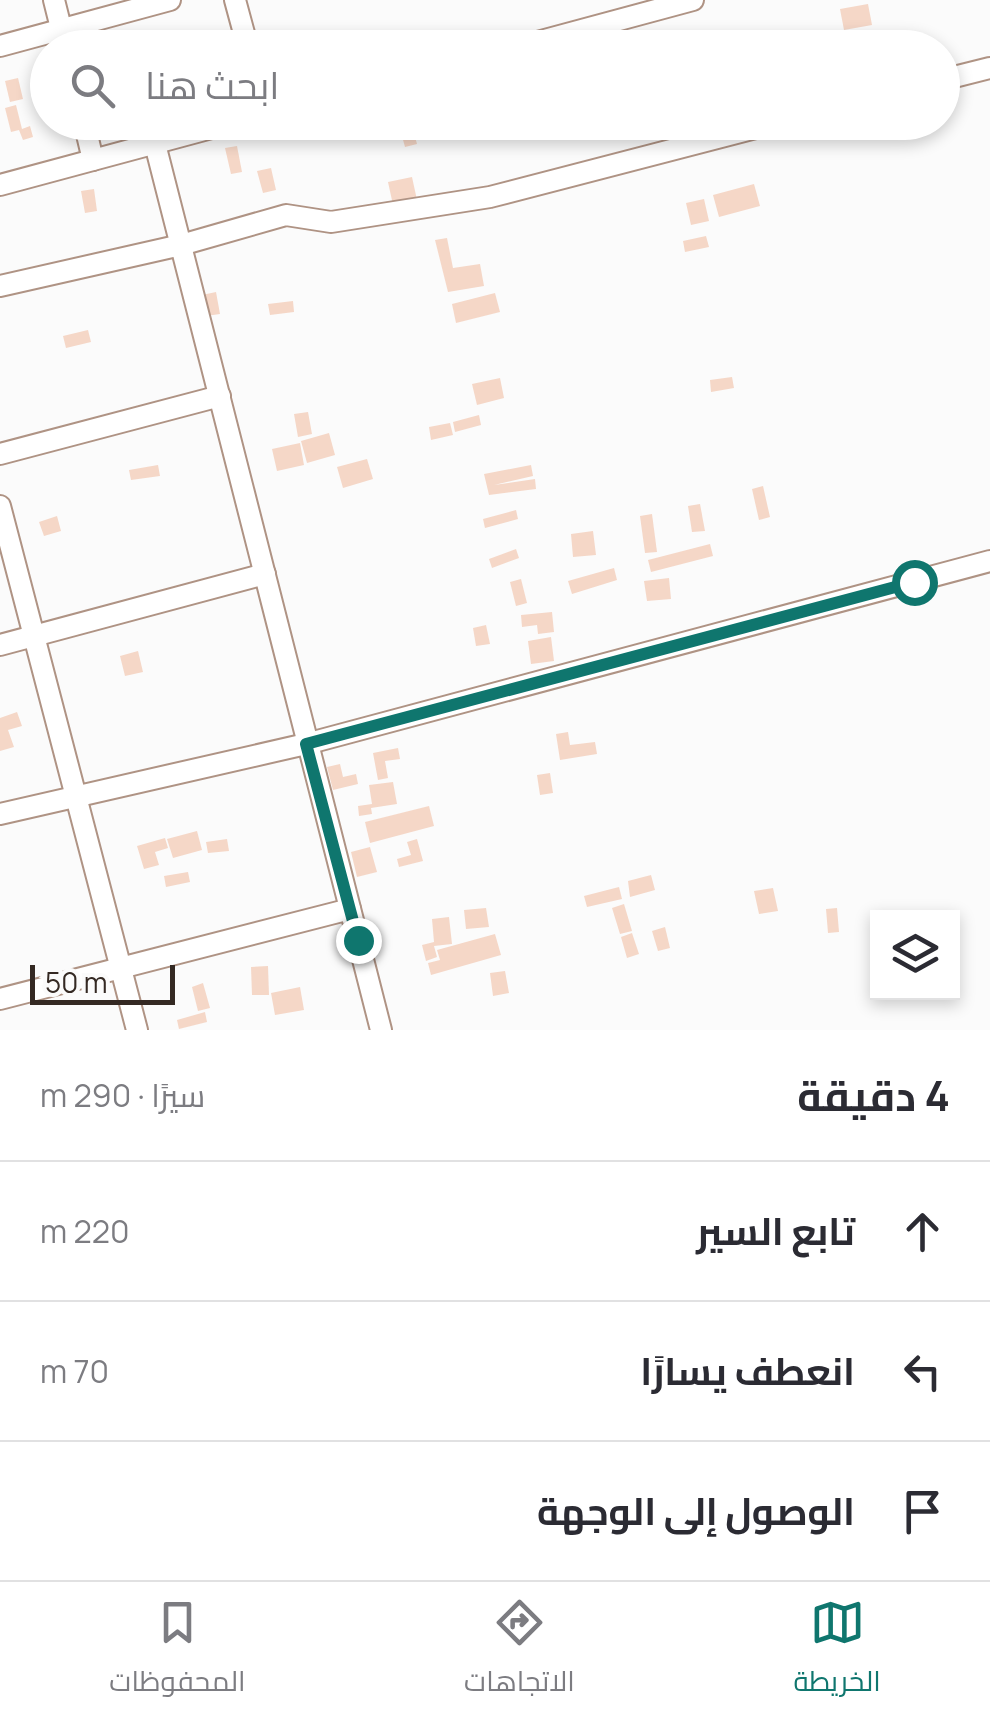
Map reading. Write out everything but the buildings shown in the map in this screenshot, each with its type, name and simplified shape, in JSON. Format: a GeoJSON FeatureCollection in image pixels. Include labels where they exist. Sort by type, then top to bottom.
{"type":"FeatureCollection","features":[{"type":"Feature","properties":{"kind":"street"},"geometry":{"type":"LineString","coordinates":[[54,0],[61,30]]}},
{"type":"Feature","properties":{"kind":"street"},"geometry":{"type":"LineString","coordinates":[[88,30],[170,0]]}},
{"type":"Feature","properties":{"kind":"street"},"geometry":{"type":"LineString","coordinates":[[235,0],[243,30]]}},
{"type":"Feature","properties":{"kind":"street"},"geometry":{"type":"LineString","coordinates":[[582,30],[694,0]]}},
{"type":"Feature","properties":{"kind":"street"},"geometry":{"type":"LineString","coordinates":[[0,46],[30,43]]}},
{"type":"Feature","properties":{"kind":"street"},"geometry":{"type":"LineString","coordinates":[[960,76],[990,68]]}},
{"type":"Feature","properties":{"kind":"street"},"geometry":{"type":"LineString","coordinates":[[89,140],[94,160]]}},
{"type":"Feature","properties":{"kind":"street"},"geometry":{"type":"LineString","coordinates":[[0,185],[170,140]]}},
{"type":"Feature","properties":{"kind":"street"},"geometry":{"type":"LineString","coordinates":[[0,286],[182,245],[286,215],[331,222],[490,197],[709,140]]}},
{"type":"Feature","properties":{"kind":"street"},"geometry":{"type":"LineString","coordinates":[[156,144],[381,1030]]}},
{"type":"Feature","properties":{"kind":"street"},"geometry":{"type":"LineString","coordinates":[[0,454],[220,396]]}},
{"type":"Feature","properties":{"kind":"street"},"geometry":{"type":"LineString","coordinates":[[0,506],[138,1030]]}},
{"type":"Feature","properties":{"kind":"street"},"geometry":{"type":"LineString","coordinates":[[0,814],[306,744],[990,561]]}},
{"type":"Feature","properties":{"kind":"street"},"geometry":{"type":"LineString","coordinates":[[0,646],[265,574]]}},
{"type":"Feature","properties":{"kind":"street"},"geometry":{"type":"LineString","coordinates":[[0,998],[350,909]]}},
{"type":"Feature","properties":{"kind":"route"},"geometry":{"type":"LineString","coordinates":[[358,940],[306,744],[914,582]]}}]}
